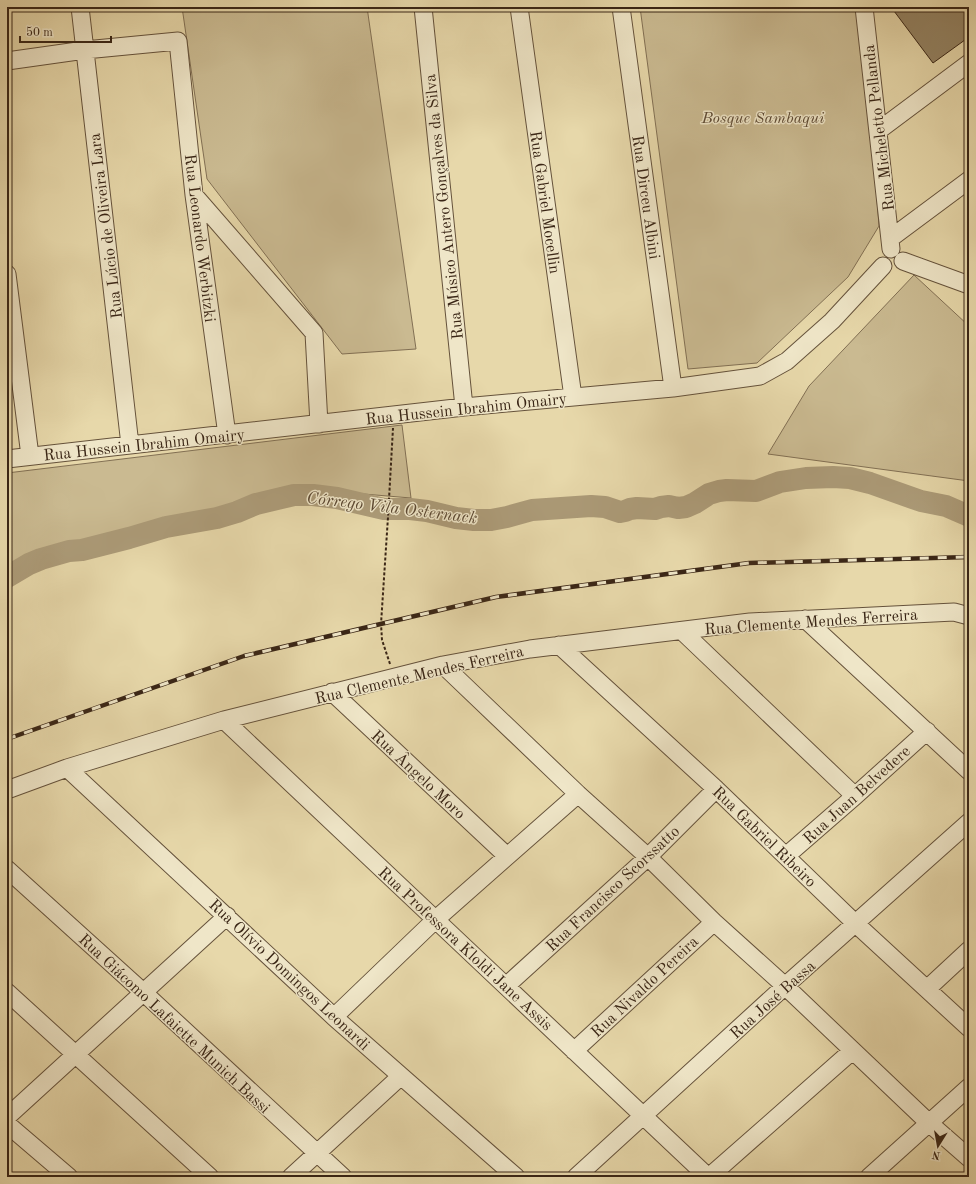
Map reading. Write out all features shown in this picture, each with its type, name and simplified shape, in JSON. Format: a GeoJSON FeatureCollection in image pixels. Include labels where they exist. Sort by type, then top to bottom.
{"type":"FeatureCollection","features":[{"type":"Feature","properties":{"kind":"street","name":"Rua Lúcio de Oliveira Lara"},"geometry":{"type":"LineString","coordinates":[[80,7],[130,445]]}},
{"type":"Feature","properties":{"kind":"street","name":"Rua Músico Antero Gonçalves da Silva"},"geometry":{"type":"LineString","coordinates":[[423,7],[464,407]]}},
{"type":"Feature","properties":{"kind":"street","name":"Rua Gabriel Mocellin"},"geometry":{"type":"LineString","coordinates":[[519,7],[573,397]]}},
{"type":"Feature","properties":{"kind":"street","name":"Rua Dirceu Albini"},"geometry":{"type":"LineString","coordinates":[[621,7],[673,388]]}},
{"type":"Feature","properties":{"kind":"street","name":"Rua Micheletto Pellanda"},"geometry":{"type":"LineString","coordinates":[[864,7],[891,244]]}},
{"type":"Feature","properties":{"kind":"street","name":"Rua Leonardo Werbitzki"},"geometry":{"type":"LineString","coordinates":[[85,50],[178,41],[194,195],[227,435]]}},
{"type":"Feature","properties":{"kind":"street"},"geometry":{"type":"LineString","coordinates":[[7,61],[85,50]]}},
{"type":"Feature","properties":{"kind":"street"},"geometry":{"type":"LineString","coordinates":[[878,131],[969,63]]}},
{"type":"Feature","properties":{"kind":"street"},"geometry":{"type":"LineString","coordinates":[[891,244],[903,257],[900,268],[897,270],[889,270],[883,266],[882,255],[891,244],[969,180]]}},
{"type":"Feature","properties":{"kind":"street"},"geometry":{"type":"LineString","coordinates":[[194,195],[314,333],[319,424]]}},
{"type":"Feature","properties":{"kind":"street"},"geometry":{"type":"LineString","coordinates":[[903,261],[969,285]]}},
{"type":"Feature","properties":{"kind":"street","name":"Rua Hussein Ibrahim Omairy"},"geometry":{"type":"LineString","coordinates":[[7,459],[464,407],[673,388],[760,376],[787,361],[832,321],[883,266]]}},
{"type":"Feature","properties":{"kind":"street"},"geometry":{"type":"LineString","coordinates":[[7,274],[30,456]]}},
{"type":"Feature","properties":{"kind":"street","name":"Rua Clemente Mendes Ferreira"},"geometry":{"type":"LineString","coordinates":[[7,790],[67,768],[224,720],[443,665],[530,649],[750,622],[954,612],[966,614]]}},
{"type":"Feature","properties":{"kind":"street"},"geometry":{"type":"LineString","coordinates":[[805,619],[969,771]]}},
{"type":"Feature","properties":{"kind":"street"},"geometry":{"type":"LineString","coordinates":[[682,631],[855,796]]}},
{"type":"Feature","properties":{"kind":"street","name":"Rua Gabriel Ribeiro"},"geometry":{"type":"LineString","coordinates":[[559,645],[716,789],[856,924],[969,1028]]}},
{"type":"Feature","properties":{"kind":"street"},"geometry":{"type":"LineString","coordinates":[[443,665],[578,794],[648,857],[714,922],[785,986],[929,1123],[969,1158]]}},
{"type":"Feature","properties":{"kind":"street","name":"Rua Ângelo Moro"},"geometry":{"type":"LineString","coordinates":[[332,692],[507,856]]}},
{"type":"Feature","properties":{"kind":"street","name":"Rua Professora Kloldi Jane Assis"},"geometry":{"type":"LineString","coordinates":[[224,720],[708,1177]]}},
{"type":"Feature","properties":{"kind":"street","name":"Rua Juan Belvedere"},"geometry":{"type":"LineString","coordinates":[[786,856],[926,731]]}},
{"type":"Feature","properties":{"kind":"street","name":"Rua Olívio Domingos Leonardi"},"geometry":{"type":"LineString","coordinates":[[67,768],[334,1017],[516,1177]]}},
{"type":"Feature","properties":{"kind":"street","name":"Rua Francisco Scorssatto"},"geometry":{"type":"LineString","coordinates":[[506,986],[648,857],[716,789]]}},
{"type":"Feature","properties":{"kind":"street"},"geometry":{"type":"LineString","coordinates":[[334,1017],[435,920],[578,794]]}},
{"type":"Feature","properties":{"kind":"street","name":"Rua José Bassa"},"geometry":{"type":"LineString","coordinates":[[576,1177],[785,986],[969,822]]}},
{"type":"Feature","properties":{"kind":"street","name":"Rua Giácomo Lafaiette Munich Bassi"},"geometry":{"type":"LineString","coordinates":[[7,869],[143,992],[343,1177]]}},
{"type":"Feature","properties":{"kind":"street"},"geometry":{"type":"LineString","coordinates":[[7,1117],[227,916]]}},
{"type":"Feature","properties":{"kind":"street","name":"Rua Nivaldo Pereira"},"geometry":{"type":"LineString","coordinates":[[574,1050],[714,922]]}},
{"type":"Feature","properties":{"kind":"street"},"geometry":{"type":"LineString","coordinates":[[926,989],[969,950]]}},
{"type":"Feature","properties":{"kind":"street"},"geometry":{"type":"LineString","coordinates":[[7,992],[210,1177]]}},
{"type":"Feature","properties":{"kind":"street"},"geometry":{"type":"LineString","coordinates":[[708,1177],[852,1051]]}},
{"type":"Feature","properties":{"kind":"street"},"geometry":{"type":"LineString","coordinates":[[290,1177],[401,1076]]}},
{"type":"Feature","properties":{"kind":"street"},"geometry":{"type":"LineString","coordinates":[[869,1177],[969,1087]]}},
{"type":"Feature","properties":{"kind":"street"},"geometry":{"type":"LineString","coordinates":[[7,1124],[69,1177]]}},
{"type":"Feature","properties":{"kind":"path"},"geometry":{"type":"LineString","coordinates":[[394,416],[381,624],[382,640],[394,677]]}},
{"type":"Feature","properties":{"kind":"green space"},"geometry":{"type":"Polygon","coordinates":[[[182,7],[367,7],[416,349],[342,354],[207,179],[182,7]]]}},
{"type":"Feature","properties":{"kind":"green space","name":"Bosque Sambaqui"},"geometry":{"type":"Polygon","coordinates":[[[640,7],[857,7],[866,51],[879,226],[848,277],[757,363],[688,369],[640,7]]]}},
{"type":"Feature","properties":{"kind":"green space"},"geometry":{"type":"Polygon","coordinates":[[[914,275],[969,326],[969,481],[768,454],[809,386],[914,275]]]}},
{"type":"Feature","properties":{"kind":"green space"},"geometry":{"type":"Polygon","coordinates":[[[402,425],[411,498],[293,488],[209,512],[43,550],[7,565],[7,473],[402,425]]]}},
{"type":"Feature","properties":{"kind":"building"},"geometry":{"type":"Polygon","coordinates":[[[891,7],[969,7],[969,37],[933,63],[891,7]]]}},
{"type":"Feature","properties":{"kind":"waterway","name":"Córrego Vila Osternack"},"geometry":{"type":"LineString","coordinates":[[7,577],[41,559],[69,551],[82,550],[129,538],[166,527],[217,518],[256,504],[294,495],[313,495],[337,498],[384,509],[410,509],[427,511],[456,518],[491,520],[532,510],[591,506],[605,507],[620,512],[637,508],[655,509],[669,506],[678,508],[686,507],[709,494],[719,491],[756,491],[780,482],[806,478],[833,477],[850,478],[870,483],[921,501],[946,506],[969,516]]}},
{"type":"Feature","properties":{"kind":"railway"},"geometry":{"type":"LineString","coordinates":[[7,739],[244,656],[496,597],[749,563],[969,557]]}}]}
